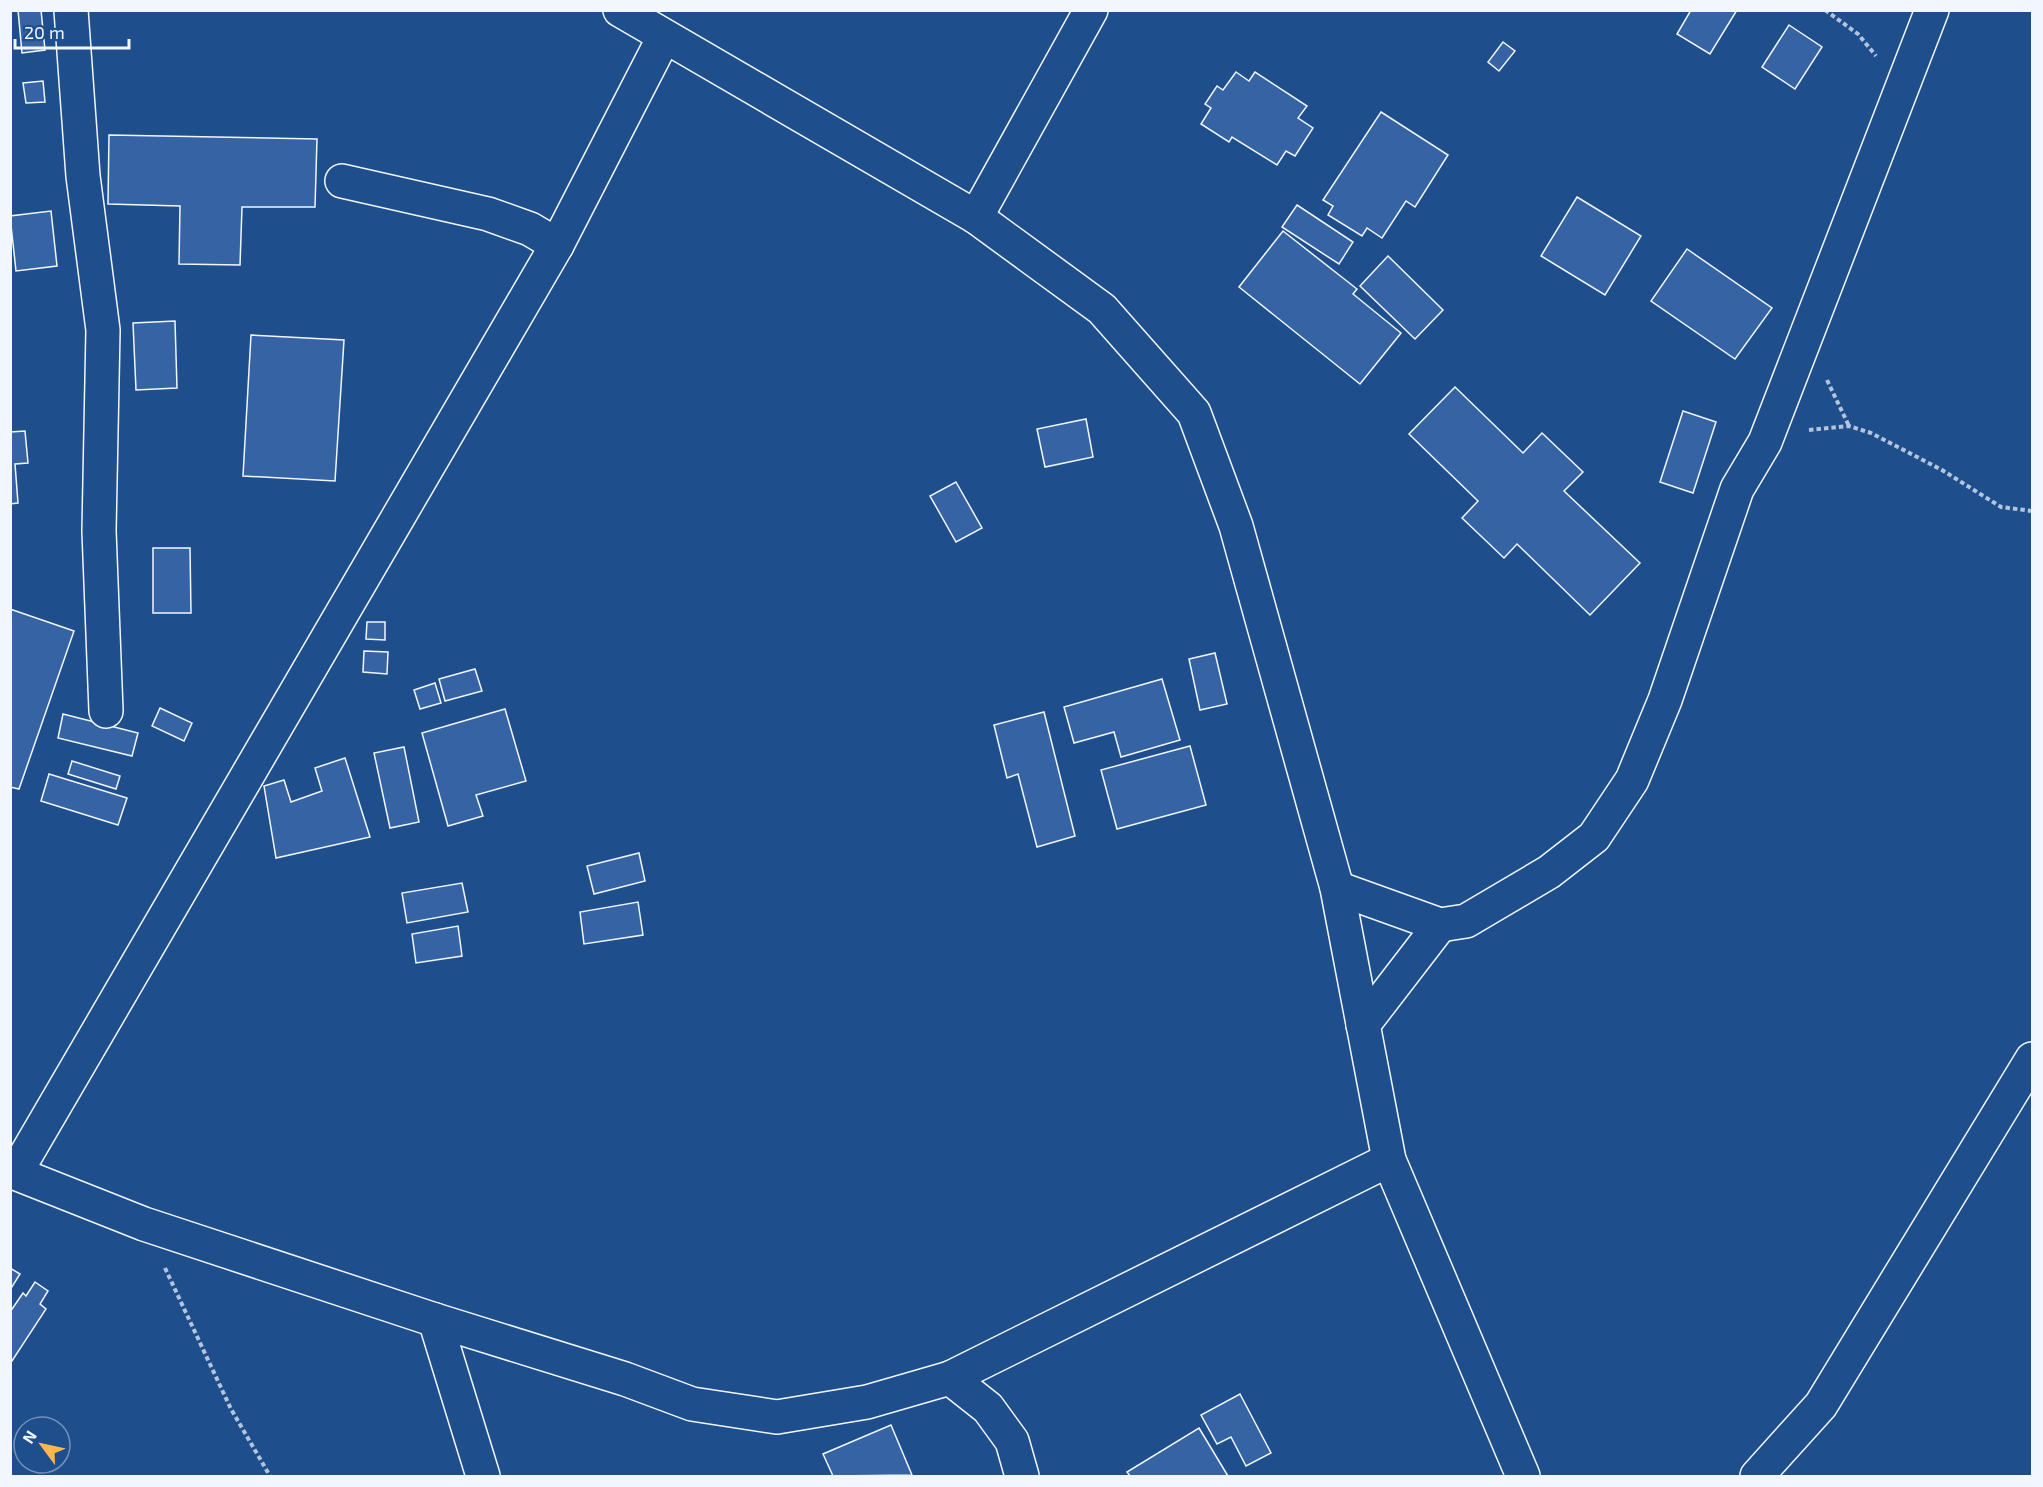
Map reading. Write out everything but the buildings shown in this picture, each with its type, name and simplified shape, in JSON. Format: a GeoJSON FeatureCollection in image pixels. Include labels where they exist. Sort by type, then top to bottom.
{"type":"FeatureCollection","features":[{"type":"Feature","properties":{"kind":"street"},"geometry":{"type":"LineString","coordinates":[[71,10],[83,176],[103,330],[99,531],[106,711]]}},
{"type":"Feature","properties":{"kind":"street"},"geometry":{"type":"LineString","coordinates":[[620,10],[664,38],[976,218],[1102,309],[1194,413],[1236,526],[1337,888],[1389,1160],[1523,1476]]}},
{"type":"Feature","properties":{"kind":"street"},"geometry":{"type":"LineString","coordinates":[[976,218],[1091,10]]}},
{"type":"Feature","properties":{"kind":"street"},"geometry":{"type":"LineString","coordinates":[[1337,888],[1440,925],[1466,921],[1549,872],[1594,837],[1632,780],[1665,700],[1737,489],[1765,442],[1932,10]]}},
{"type":"Feature","properties":{"kind":"street"},"geometry":{"type":"LineString","coordinates":[[664,38],[557,245],[13,1172],[144,1224],[435,1320],[625,1379],[692,1404],[777,1418],[867,1402],[950,1378],[1389,1160]]}},
{"type":"Feature","properties":{"kind":"street"},"geometry":{"type":"LineString","coordinates":[[342,181],[488,214],[530,230],[557,245]]}},
{"type":"Feature","properties":{"kind":"street"},"geometry":{"type":"LineString","coordinates":[[1364,1025],[1440,925]]}},
{"type":"Feature","properties":{"kind":"street"},"geometry":{"type":"LineString","coordinates":[[1757,1476],[1821,1405],[2032,1059]]}},
{"type":"Feature","properties":{"kind":"street"},"geometry":{"type":"LineString","coordinates":[[435,1320],[483,1476]]}},
{"type":"Feature","properties":{"kind":"street"},"geometry":{"type":"LineString","coordinates":[[950,1378],[988,1408],[1012,1441],[1022,1476]]}},
{"type":"Feature","properties":{"kind":"path"},"geometry":{"type":"LineString","coordinates":[[1825,10],[1858,34],[1878,59]]}},
{"type":"Feature","properties":{"kind":"path"},"geometry":{"type":"LineString","coordinates":[[1765,442],[1806,430],[1849,426],[1870,433],[1942,470],[2001,507],[2032,511]]}},
{"type":"Feature","properties":{"kind":"path"},"geometry":{"type":"LineString","coordinates":[[144,1224],[231,1409],[270,1476]]}}]}
